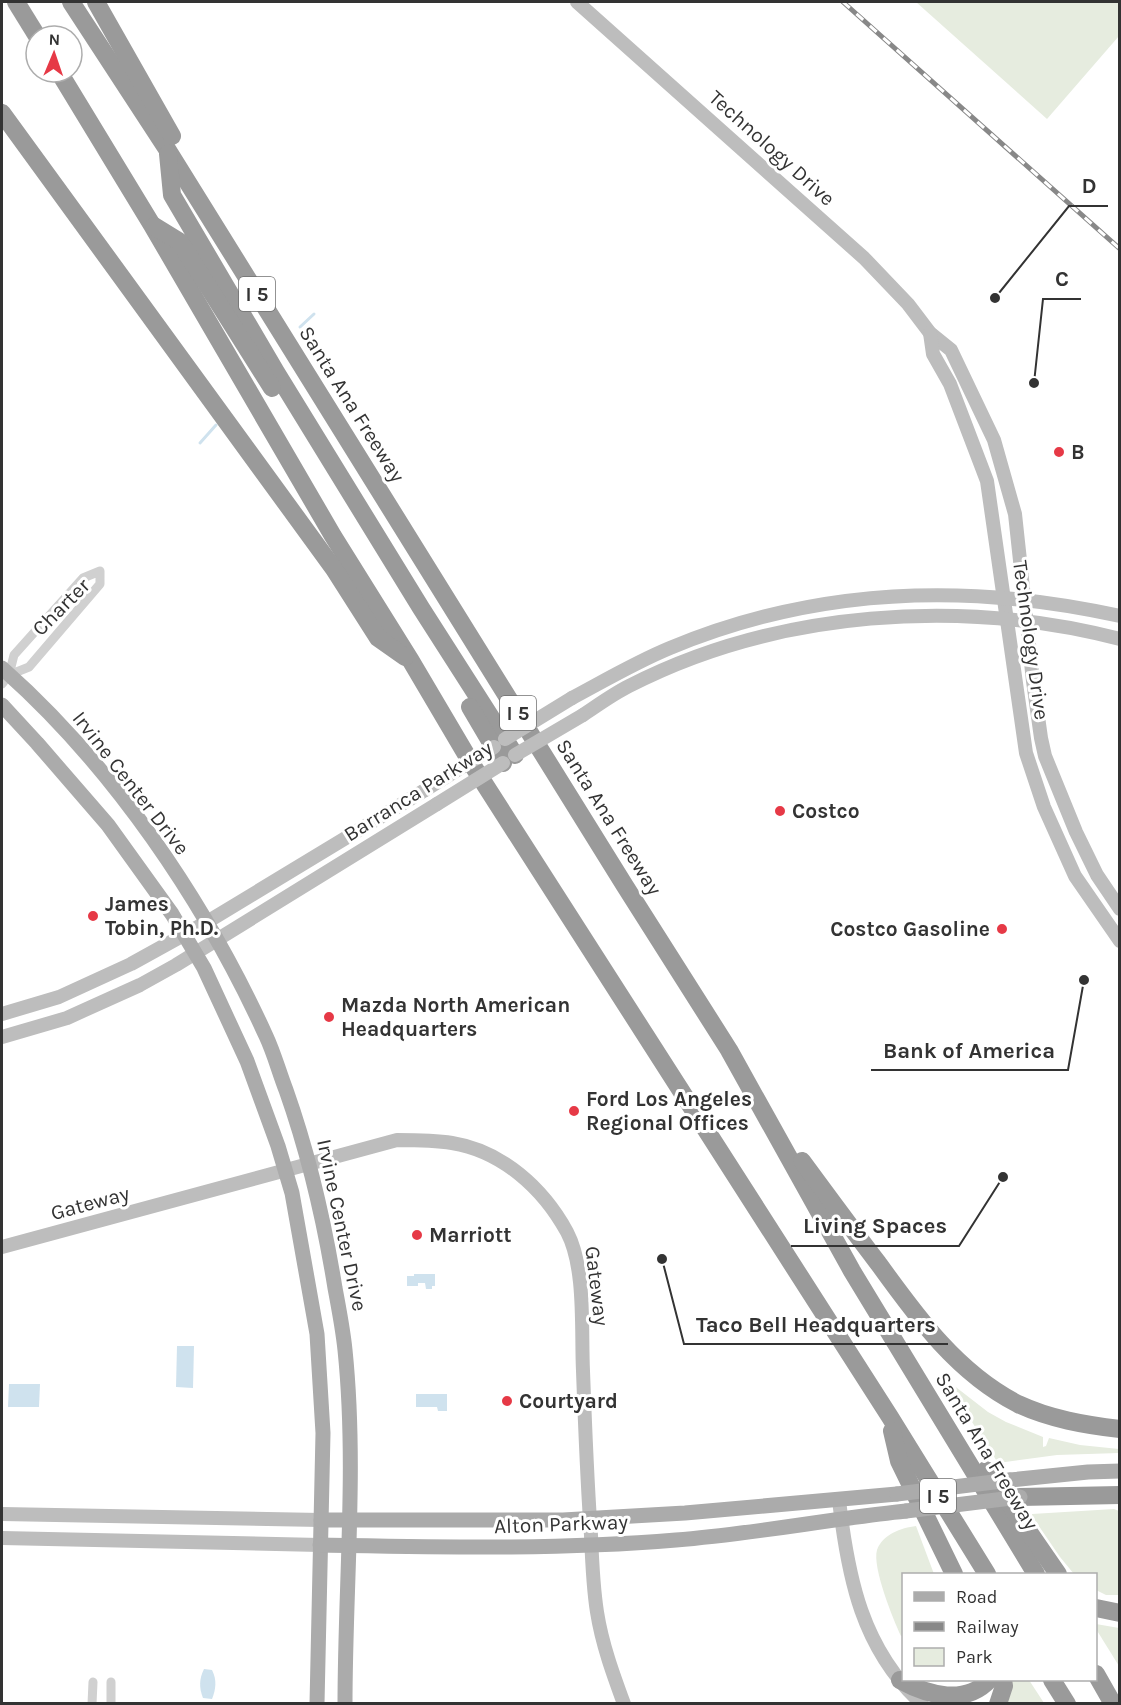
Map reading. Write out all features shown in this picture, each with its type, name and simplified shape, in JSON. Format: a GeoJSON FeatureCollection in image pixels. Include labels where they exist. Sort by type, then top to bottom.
{"type":"FeatureCollection","features":[{"type":"Feature","properties":{"kind":"highway"},"geometry":{"type":"LineString","coordinates":[[16,2],[30,24]]}},
{"type":"Feature","properties":{"kind":"highway","name":"Santa Ana Freeway"},"geometry":{"type":"LineString","coordinates":[[71,2],[167,149],[729,1050],[850,1268],[1035,1573]]}},
{"type":"Feature","properties":{"kind":"highway"},"geometry":{"type":"LineString","coordinates":[[96,2],[181,152],[189,186]]}},
{"type":"Feature","properties":{"kind":"highway","name":"I 5"},"geometry":{"type":"LineString","coordinates":[[66,84],[152,225],[327,526],[473,766],[890,1418],[986,1573]]}},
{"type":"Feature","properties":{"kind":"highway"},"geometry":{"type":"LineString","coordinates":[[2,113],[334,569],[378,638],[411,662]]}},
{"type":"Feature","properties":{"kind":"highway"},"geometry":{"type":"LineString","coordinates":[[167,149],[172,195],[509,759]]}},
{"type":"Feature","properties":{"kind":"highway"},"geometry":{"type":"LineString","coordinates":[[152,225],[180,242],[418,610]]}},
{"type":"Feature","properties":{"kind":"highway"},"geometry":{"type":"LineString","coordinates":[[729,1050],[802,1161],[920,1321],[956,1359],[994,1390],[1034,1410],[1065,1420],[1119,1429]]}},
{"type":"Feature","properties":{"kind":"highway"},"geometry":{"type":"LineString","coordinates":[[850,1268],[1057,1573]]}},
{"type":"Feature","properties":{"kind":"highway"},"geometry":{"type":"LineString","coordinates":[[890,1418],[899,1461],[953,1573]]}},
{"type":"Feature","properties":{"kind":"highway"},"geometry":{"type":"LineString","coordinates":[[1020,1497],[1119,1495]]}},
{"type":"Feature","properties":{"kind":"highway"},"geometry":{"type":"LineString","coordinates":[[1097,1608],[1119,1613]]}},
{"type":"Feature","properties":{"kind":"highway"},"geometry":{"type":"LineString","coordinates":[[1097,1677],[1113,1704]]}},
{"type":"Feature","properties":{"kind":"highway"},"geometry":{"type":"LineString","coordinates":[[900,1680],[927,1695],[940,1700],[953,1701],[964,1700],[975,1695],[988,1681]]}},
{"type":"Feature","properties":{"kind":"highway"},"geometry":{"type":"LineString","coordinates":[[998,1704],[1004,1686],[1003,1681]]}},
{"type":"Feature","properties":{"kind":"highway"},"geometry":{"type":"LineString","coordinates":[[1053,1681],[1067,1704]]}},
{"type":"Feature","properties":{"kind":"main road","name":"Technology Drive"},"geometry":{"type":"LineString","coordinates":[[577,2],[864,258],[908,304],[930,333],[951,350],[994,440],[1015,514],[1045,756],[1076,832],[1117,903]]}},
{"type":"Feature","properties":{"kind":"main road","name":"Technology Drive"},"geometry":{"type":"LineString","coordinates":[[930,333],[933,354],[950,384],[987,482],[1026,753],[1044,807],[1075,876],[1119,941]]}},
{"type":"Feature","properties":{"kind":"main road","name":"Barranca Parkway"},"geometry":{"type":"LineString","coordinates":[[2,1014],[59,997],[131,964],[207,922],[573,698],[670,648],[743,623],[792,611],[886,596],[927,594],[1005,597],[1083,608],[1119,616]]}},
{"type":"Feature","properties":{"kind":"main road","name":"Barranca Parkway"},"geometry":{"type":"LineString","coordinates":[[2,1037],[67,1018],[140,985],[217,940],[628,686],[680,663],[750,640],[854,620],[895,616],[957,615],[1028,621],[1119,639]]}},
{"type":"Feature","properties":{"kind":"main road","name":"Irvine Center Drive"},"geometry":{"type":"LineString","coordinates":[[4,676],[49,715],[104,776],[145,827],[207,922],[267,1038],[301,1132],[333,1272],[345,1349],[350,1431],[345,1704]]}},
{"type":"Feature","properties":{"kind":"main road","name":"Irvine Center Drive"},"geometry":{"type":"LineString","coordinates":[[2,705],[38,742],[108,825],[172,914],[195,953],[247,1060],[286,1171],[317,1334],[323,1433],[316,1704]]}},
{"type":"Feature","properties":{"kind":"main road","name":"Gateway"},"geometry":{"type":"LineString","coordinates":[[2,1247],[397,1140],[442,1142],[472,1148],[519,1173],[540,1193],[567,1232],[577,1260],[581,1304],[591,1546],[597,1614],[609,1663],[624,1704]]}},
{"type":"Feature","properties":{"kind":"main road","name":"Alton Parkway"},"geometry":{"type":"LineString","coordinates":[[2,1514],[321,1520],[500,1521],[590,1518],[686,1514],[897,1494],[1088,1472],[1119,1471]]}},
{"type":"Feature","properties":{"kind":"main road","name":"Alton Parkway"},"geometry":{"type":"LineString","coordinates":[[2,1538],[497,1548],[591,1546],[694,1539],[841,1518],[1020,1497],[1119,1489]]}},
{"type":"Feature","properties":{"kind":"main road"},"geometry":{"type":"LineString","coordinates":[[839,1500],[849,1563],[864,1620],[880,1653],[922,1704]]}},
{"type":"Feature","properties":{"kind":"street","name":"Charter"},"geometry":{"type":"LineString","coordinates":[[100,571],[100,584],[29,667],[4,676],[14,656],[83,578],[100,571]]}},
{"type":"Feature","properties":{"kind":"street"},"geometry":{"type":"LineString","coordinates":[[1098,912],[1117,903]]}},
{"type":"Feature","properties":{"kind":"street"},"geometry":{"type":"LineString","coordinates":[[92,1704],[93,1682]]}},
{"type":"Feature","properties":{"kind":"street"},"geometry":{"type":"LineString","coordinates":[[111,1682],[111,1704]]}},
{"type":"Feature","properties":{"kind":"green space"},"geometry":{"type":"Polygon","coordinates":[[[916,2],[1119,2],[1119,36],[1047,119],[916,2]]]}},
{"type":"Feature","properties":{"kind":"green space"},"geometry":{"type":"Polygon","coordinates":[[[948,1381],[988,1412],[1043,1437],[1043,1447],[1046,1446],[1049,1438],[1080,1445],[1119,1449],[1119,1453],[1057,1455],[998,1463],[948,1381]]]}},
{"type":"Feature","properties":{"kind":"green space"},"geometry":{"type":"Polygon","coordinates":[[[1114,1509],[1119,1511],[1119,1595],[1106,1595],[1097,1590],[1097,1573],[1073,1573],[1032,1514],[1114,1509]]]}},
{"type":"Feature","properties":{"kind":"green space"},"geometry":{"type":"Polygon","coordinates":[[[916,1526],[934,1573],[902,1573],[901,1636],[880,1580],[876,1558],[880,1544],[888,1536],[904,1528],[916,1526]]]}},
{"type":"Feature","properties":{"kind":"green space"},"geometry":{"type":"Polygon","coordinates":[[[1097,1624],[1119,1628],[1119,1666],[1097,1631],[1097,1624]]]}},
{"type":"Feature","properties":{"kind":"green space"},"geometry":{"type":"Polygon","coordinates":[[[1012,1681],[1030,1681],[1044,1703],[1006,1704],[1012,1681]]]}},
{"type":"Feature","properties":{"kind":"water"},"geometry":{"type":"Polygon","coordinates":[[[414,1274],[435,1274],[435,1286],[432,1286],[432,1289],[426,1289],[425,1283],[418,1283],[418,1286],[407,1286],[407,1276],[414,1276],[414,1274]]]}},
{"type":"Feature","properties":{"kind":"water"},"geometry":{"type":"Polygon","coordinates":[[[177,1346],[194,1346],[193,1388],[176,1387],[177,1346]]]}},
{"type":"Feature","properties":{"kind":"water"},"geometry":{"type":"Polygon","coordinates":[[[9,1384],[40,1384],[39,1407],[8,1407],[9,1384]]]}},
{"type":"Feature","properties":{"kind":"water"},"geometry":{"type":"Polygon","coordinates":[[[416,1394],[447,1394],[447,1411],[438,1411],[437,1407],[416,1407],[416,1394]]]}},
{"type":"Feature","properties":{"kind":"water"},"geometry":{"type":"Polygon","coordinates":[[[204,1669],[212,1670],[215,1677],[212,1699],[203,1698],[200,1687],[204,1669]]]}},
{"type":"Feature","properties":{"kind":"waterway"},"geometry":{"type":"LineString","coordinates":[[300,327],[314,314]]}},
{"type":"Feature","properties":{"kind":"waterway"},"geometry":{"type":"LineString","coordinates":[[200,443],[216,425]]}},
{"type":"Feature","properties":{"kind":"railway"},"geometry":{"type":"LineString","coordinates":[[843,2],[1120,249]]}},
{"type":"Feature","properties":{"kind":"place","name":"D"},"geometry":{"type":"Point","coordinates":[995,298]}},
{"type":"Feature","properties":{"kind":"place","name":"C"},"geometry":{"type":"Point","coordinates":[1034,383]}},
{"type":"Feature","properties":{"kind":"place","name":"B"},"geometry":{"type":"Point","coordinates":[1059,452]}},
{"type":"Feature","properties":{"kind":"place","name":"Costco"},"geometry":{"type":"Point","coordinates":[780,811]}},
{"type":"Feature","properties":{"kind":"place","name":"James Tobin, Ph.D."},"geometry":{"type":"Point","coordinates":[93,916]}},
{"type":"Feature","properties":{"kind":"place","name":"Costco Gasoline"},"geometry":{"type":"Point","coordinates":[1002,929]}},
{"type":"Feature","properties":{"kind":"place","name":"Bank of America"},"geometry":{"type":"Point","coordinates":[1084,980]}},
{"type":"Feature","properties":{"kind":"place","name":"Mazda North American Headquarters"},"geometry":{"type":"Point","coordinates":[329,1017]}},
{"type":"Feature","properties":{"kind":"place","name":"Ford Los Angeles Regional Offices"},"geometry":{"type":"Point","coordinates":[574,1111]}},
{"type":"Feature","properties":{"kind":"place","name":"Living Spaces"},"geometry":{"type":"Point","coordinates":[1003,1177]}},
{"type":"Feature","properties":{"kind":"place","name":"Marriott"},"geometry":{"type":"Point","coordinates":[417,1235]}},
{"type":"Feature","properties":{"kind":"place","name":"Taco Bell Headquarters"},"geometry":{"type":"Point","coordinates":[662,1259]}},
{"type":"Feature","properties":{"kind":"place","name":"Courtyard"},"geometry":{"type":"Point","coordinates":[507,1401]}}]}
